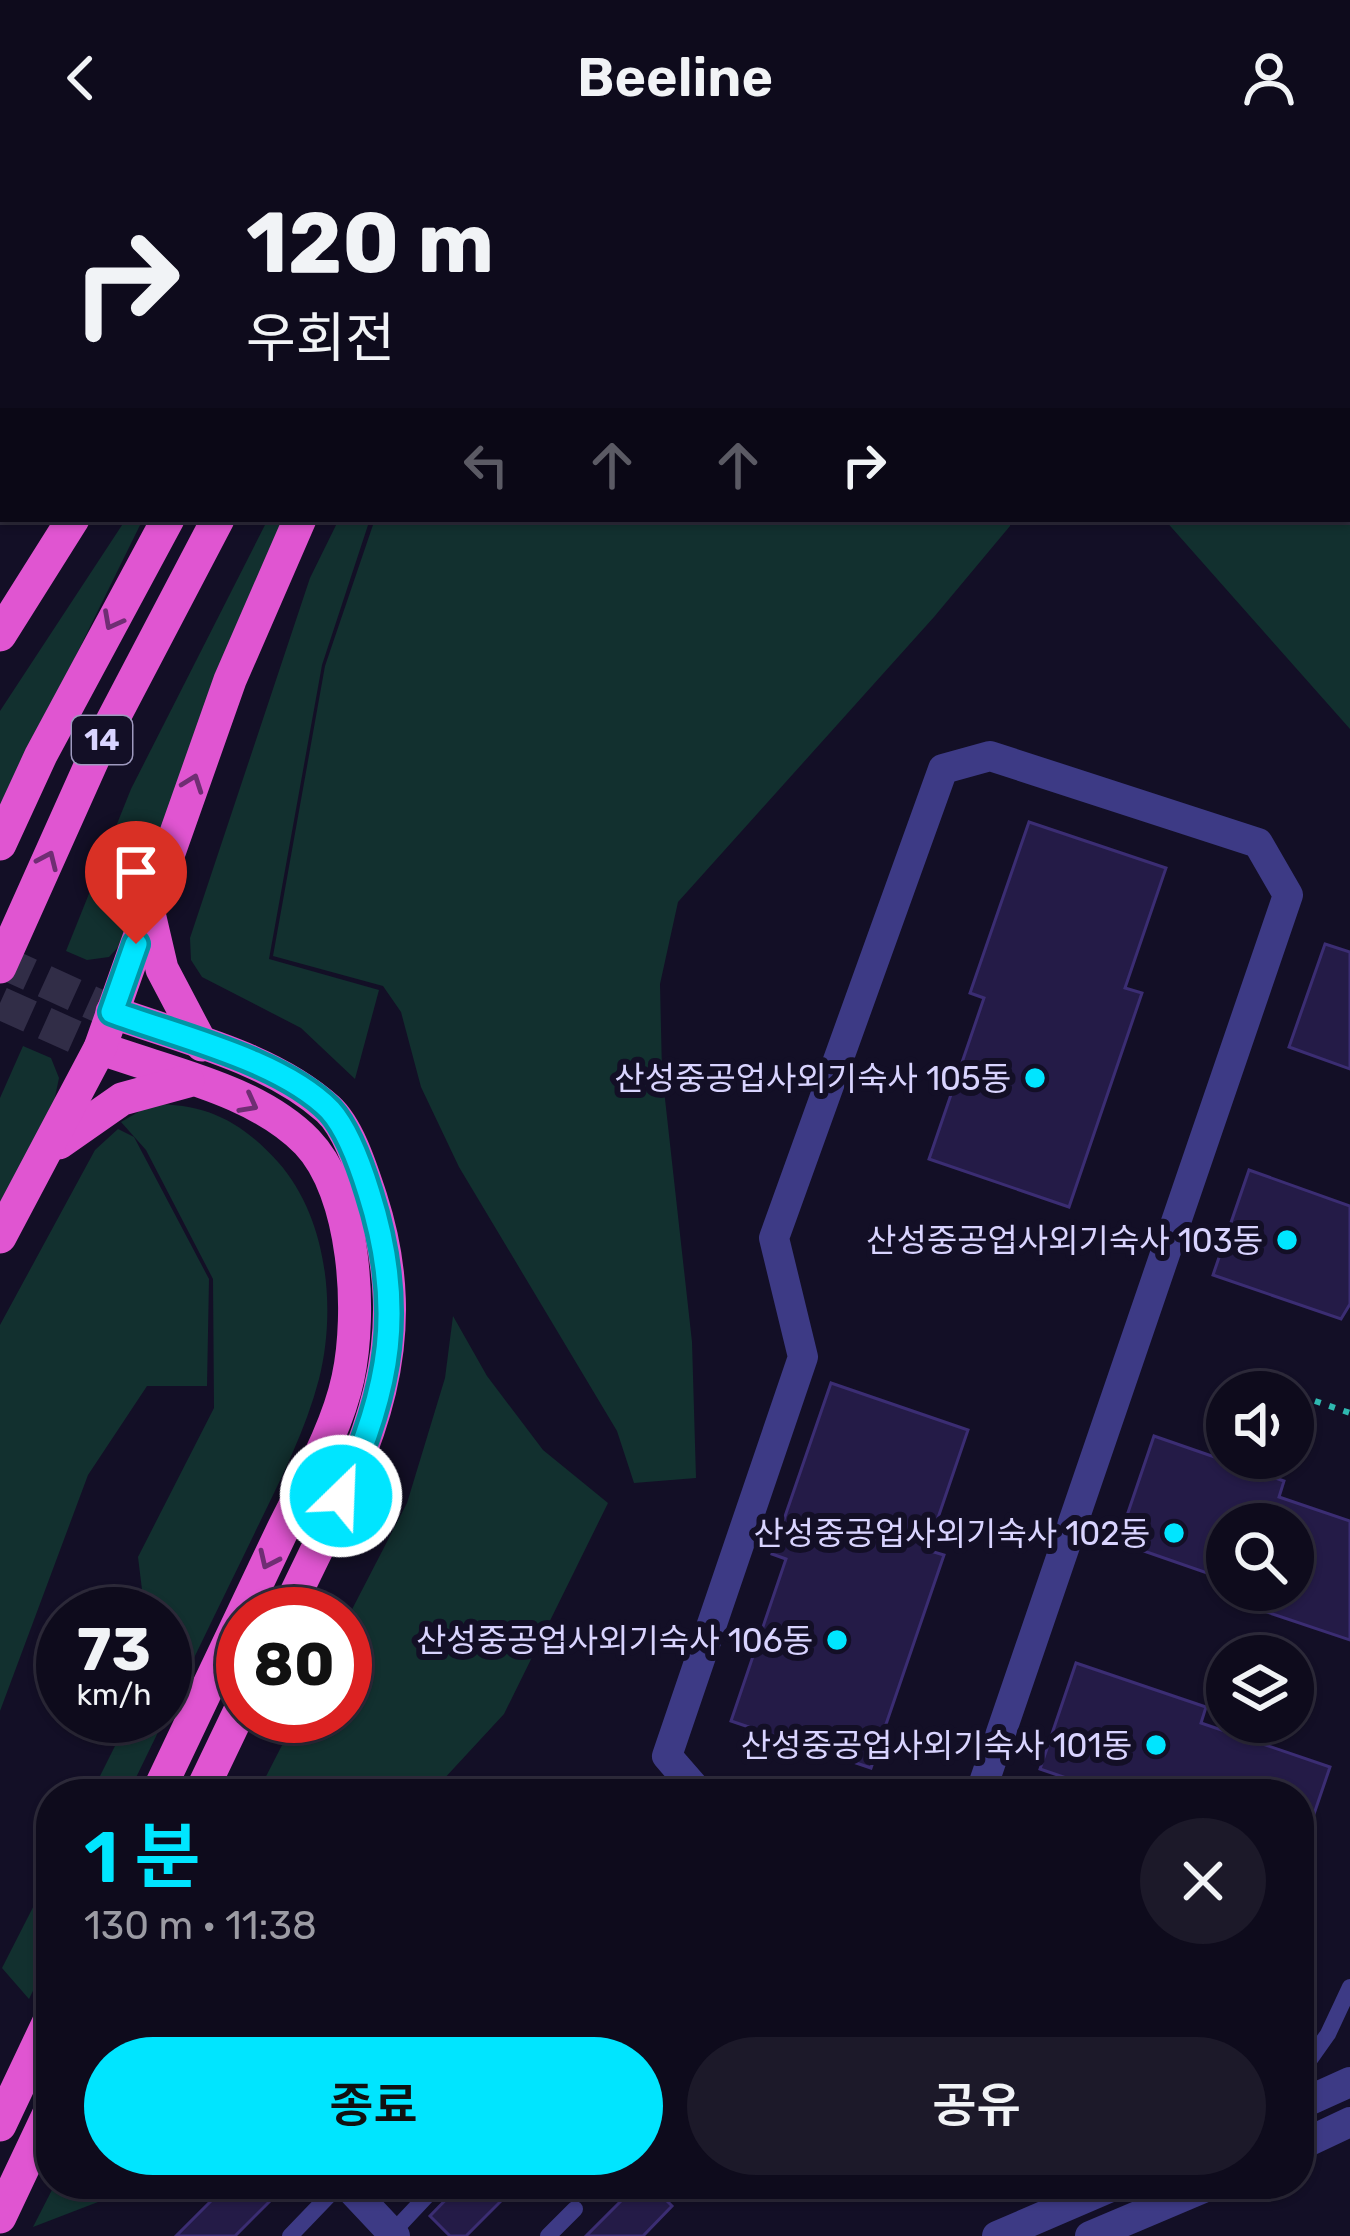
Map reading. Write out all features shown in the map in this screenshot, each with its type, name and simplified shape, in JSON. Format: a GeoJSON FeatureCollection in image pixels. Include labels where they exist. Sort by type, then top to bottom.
{"type":"FeatureCollection","features":[{"type":"Feature","properties":{"kind":"highway"},"geometry":{"type":"LineString","coordinates":[[0,635],[71,522]]}},
{"type":"Feature","properties":{"kind":"highway","name":"14"},"geometry":{"type":"LineString","coordinates":[[0,844],[41,754],[166,522]]}},
{"type":"Feature","properties":{"kind":"highway","name":"14"},"geometry":{"type":"LineString","coordinates":[[0,967],[99,746],[216,522]]}},
{"type":"Feature","properties":{"kind":"highway"},"geometry":{"type":"LineString","coordinates":[[0,1237],[100,1048],[230,680],[299,522]]}},
{"type":"Feature","properties":{"kind":"highway"},"geometry":{"type":"LineString","coordinates":[[148,909],[162,969],[202,1045]]}},
{"type":"Feature","properties":{"kind":"highway"},"geometry":{"type":"LineString","coordinates":[[112,1012],[294,1084],[332,1112],[362,1169],[386,1246],[389,1314],[384,1387],[360,1457],[299,1587]]}},
{"type":"Feature","properties":{"kind":"highway"},"geometry":{"type":"LineString","coordinates":[[100,1048],[229,1093],[278,1119],[309,1144],[331,1187],[354,1253],[355,1324],[348,1382],[164,1779]]}},
{"type":"Feature","properties":{"kind":"highway"},"geometry":{"type":"LineString","coordinates":[[35,1172],[60,1142],[101,1110],[142,1090],[189,1081]]}},
{"type":"Feature","properties":{"kind":"highway"},"geometry":{"type":"LineString","coordinates":[[207,1779],[224,1743]]}},
{"type":"Feature","properties":{"kind":"highway"},"geometry":{"type":"LineString","coordinates":[[0,2125],[36,2049]]}},
{"type":"Feature","properties":{"kind":"highway"},"geometry":{"type":"LineString","coordinates":[[0,2217],[36,2141]]}},
{"type":"Feature","properties":{"kind":"street"},"geometry":{"type":"LineString","coordinates":[[687,1779],[667,1756],[803,1358],[774,1238],[943,769],[990,757],[1258,843],[1288,895],[985,1779]]}},
{"type":"Feature","properties":{"kind":"street"},"geometry":{"type":"LineString","coordinates":[[1314,2098],[1350,2082]]}},
{"type":"Feature","properties":{"kind":"street"},"geometry":{"type":"LineString","coordinates":[[1314,2139],[1350,2122]]}},
{"type":"Feature","properties":{"kind":"street"},"geometry":{"type":"LineString","coordinates":[[358,2199],[393,2234]]}},
{"type":"Feature","properties":{"kind":"street"},"geometry":{"type":"LineString","coordinates":[[997,2236],[1078,2199]]}},
{"type":"Feature","properties":{"kind":"street"},"geometry":{"type":"LineString","coordinates":[[1103,2199],[1100,2232],[1178,2199]]}},
{"type":"Feature","properties":{"kind":"lane"},"geometry":{"type":"LineString","coordinates":[[1314,2054],[1350,1987]]}},
{"type":"Feature","properties":{"kind":"lane"},"geometry":{"type":"LineString","coordinates":[[290,2236],[328,2199]]}},
{"type":"Feature","properties":{"kind":"lane"},"geometry":{"type":"LineString","coordinates":[[393,2234],[424,2199]]}},
{"type":"Feature","properties":{"kind":"lane"},"geometry":{"type":"LineString","coordinates":[[548,2236],[575,2209]]}},
{"type":"Feature","properties":{"kind":"path"},"geometry":{"type":"LineString","coordinates":[[1315,1401],[1350,1413]]}},
{"type":"Feature","properties":{"kind":"green space"},"geometry":{"type":"Polygon","coordinates":[[[124,522],[142,522],[0,810],[0,711],[124,522]]]}},
{"type":"Feature","properties":{"kind":"green space"},"geometry":{"type":"Polygon","coordinates":[[[266,522],[281,522],[122,943],[109,957],[87,960],[66,951],[131,789],[266,522]]]}},
{"type":"Feature","properties":{"kind":"green space"},"geometry":{"type":"Polygon","coordinates":[[[338,522],[369,522],[322,665],[269,959],[379,990],[355,1079],[301,1028],[202,977],[191,960],[190,938],[310,578],[338,522]]]}},
{"type":"Feature","properties":{"kind":"green space"},"geometry":{"type":"Polygon","coordinates":[[[374,522],[1010,522],[934,617],[678,902],[660,984],[662,1072],[692,1342],[696,1478],[634,1483],[617,1431],[459,1167],[421,1087],[401,1012],[383,986],[273,956],[325,666],[374,522]]]}},
{"type":"Feature","properties":{"kind":"green space"},"geometry":{"type":"Polygon","coordinates":[[[1167,522],[1350,522],[1350,729],[1167,522]]]}},
{"type":"Feature","properties":{"kind":"green space"},"geometry":{"type":"Polygon","coordinates":[[[23,1046],[51,1058],[59,1078],[54,1102],[0,1203],[0,1098],[23,1046]]]}},
{"type":"Feature","properties":{"kind":"green space"},"geometry":{"type":"Polygon","coordinates":[[[152,1104],[206,1112],[250,1136],[278,1162],[308,1209],[324,1264],[327,1294],[324,1352],[312,1402],[228,1587],[216,1587],[216,1612],[192,1662],[192,1587],[142,1587],[138,1557],[214,1408],[213,1279],[146,1150],[121,1122],[152,1104]]]}},
{"type":"Feature","properties":{"kind":"green space"},"geometry":{"type":"Polygon","coordinates":[[[118,1129],[134,1137],[209,1279],[207,1386],[147,1386],[88,1475],[46,1587],[36,1587],[36,1614],[0,1711],[0,1325],[95,1150],[118,1129]]]}},
{"type":"Feature","properties":{"kind":"green space"},"geometry":{"type":"Polygon","coordinates":[[[453,1316],[487,1376],[543,1450],[608,1503],[504,1714],[444,1779],[265,1779],[283,1743],[372,1743],[372,1587],[364,1587],[407,1503],[445,1378],[453,1316]]]}},
{"type":"Feature","properties":{"kind":"green space"},"geometry":{"type":"Polygon","coordinates":[[[116,1743],[153,1743],[135,1779],[98,1779],[116,1743]]]}},
{"type":"Feature","properties":{"kind":"green space"},"geometry":{"type":"Polygon","coordinates":[[[36,1901],[36,1985],[29,1999],[2,1968],[36,1901]]]}},
{"type":"Feature","properties":{"kind":"green space"},"geometry":{"type":"Polygon","coordinates":[[[47,2199],[99,2199],[98,2202],[33,2227],[47,2199]]]}},
{"type":"Feature","properties":{"kind":"building","name":"산성중공업사외기숙사 105동"},"geometry":{"type":"Polygon","coordinates":[[[1029,822],[1166,868],[1125,988],[1142,993],[1069,1207],[929,1159],[984,998],[970,993],[1029,822]]]}},
{"type":"Feature","properties":{"kind":"building"},"geometry":{"type":"Polygon","coordinates":[[[1325,944],[1350,952],[1350,1069],[1289,1047],[1325,944]]]}},
{"type":"Feature","properties":{"kind":"building","name":"산성중공업사외기숙사 103동"},"geometry":{"type":"Polygon","coordinates":[[[1249,1170],[1350,1206],[1350,1304],[1341,1319],[1213,1275],[1249,1170]]]}},
{"type":"Feature","properties":{"kind":"building","name":"산성중공업사외기숙사 106동"},"geometry":{"type":"Polygon","coordinates":[[[831,1383],[968,1430],[927,1550],[944,1555],[871,1768],[731,1721],[786,1559],[772,1554],[831,1383]]]}},
{"type":"Feature","properties":{"kind":"building","name":"산성중공업사외기숙사 102동"},"geometry":{"type":"Polygon","coordinates":[[[1154,1436],[1206,1454],[1206,1479],[1278,1479],[1284,1481],[1279,1497],[1297,1503],[1206,1503],[1206,1573],[1118,1542],[1154,1436]]]}},
{"type":"Feature","properties":{"kind":"building","name":"산성중공업사외기숙사 102동"},"geometry":{"type":"Polygon","coordinates":[[[1314,1509],[1350,1521],[1350,1640],[1264,1611],[1314,1611],[1314,1509]]]}},
{"type":"Feature","properties":{"kind":"building","name":"산성중공업사외기숙사 101동"},"geometry":{"type":"Polygon","coordinates":[[[1076,1663],[1206,1707],[1201,1723],[1206,1725],[1206,1743],[1260,1743],[1330,1767],[1314,1814],[1314,1779],[1069,1779],[1040,1769],[1076,1663]]]}},
{"type":"Feature","properties":{"kind":"building"},"geometry":{"type":"Polygon","coordinates":[[[213,2199],[272,2199],[235,2236],[176,2236],[213,2199]]]}},
{"type":"Feature","properties":{"kind":"building"},"geometry":{"type":"Polygon","coordinates":[[[446,2199],[503,2199],[466,2236],[450,2236],[430,2216],[446,2199]]]}},
{"type":"Feature","properties":{"kind":"building"},"geometry":{"type":"Polygon","coordinates":[[[623,2199],[665,2199],[672,2206],[643,2236],[586,2236],[623,2199]]]}},
{"type":"Feature","properties":{"kind":"tunnel"},"geometry":{"type":"LineString","coordinates":[[0,961],[112,1012]]}},
{"type":"Feature","properties":{"kind":"tunnel"},"geometry":{"type":"LineString","coordinates":[[0,1003],[100,1048]]}},
{"type":"Feature","properties":{"kind":"place","name":"산성중공업사외기숙사 105동"},"geometry":{"type":"Point","coordinates":[1035,1078]}},
{"type":"Feature","properties":{"kind":"place","name":"산성중공업사외기숙사 103동"},"geometry":{"type":"Point","coordinates":[1287,1240]}},
{"type":"Feature","properties":{"kind":"place","name":"산성중공업사외기숙사 102동"},"geometry":{"type":"Point","coordinates":[1174,1533]}},
{"type":"Feature","properties":{"kind":"place","name":"산성중공업사외기숙사 106동"},"geometry":{"type":"Point","coordinates":[837,1640]}},
{"type":"Feature","properties":{"kind":"place","name":"산성중공업사외기숙사 101동"},"geometry":{"type":"Point","coordinates":[1156,1745]}},
{"type":"Feature","properties":{"kind":"route"},"geometry":{"type":"LineString","coordinates":[[136,944],[112,1012],[244,1060],[294,1084],[332,1112],[362,1169],[386,1246],[389,1314],[384,1387],[341,1496]]}}]}
